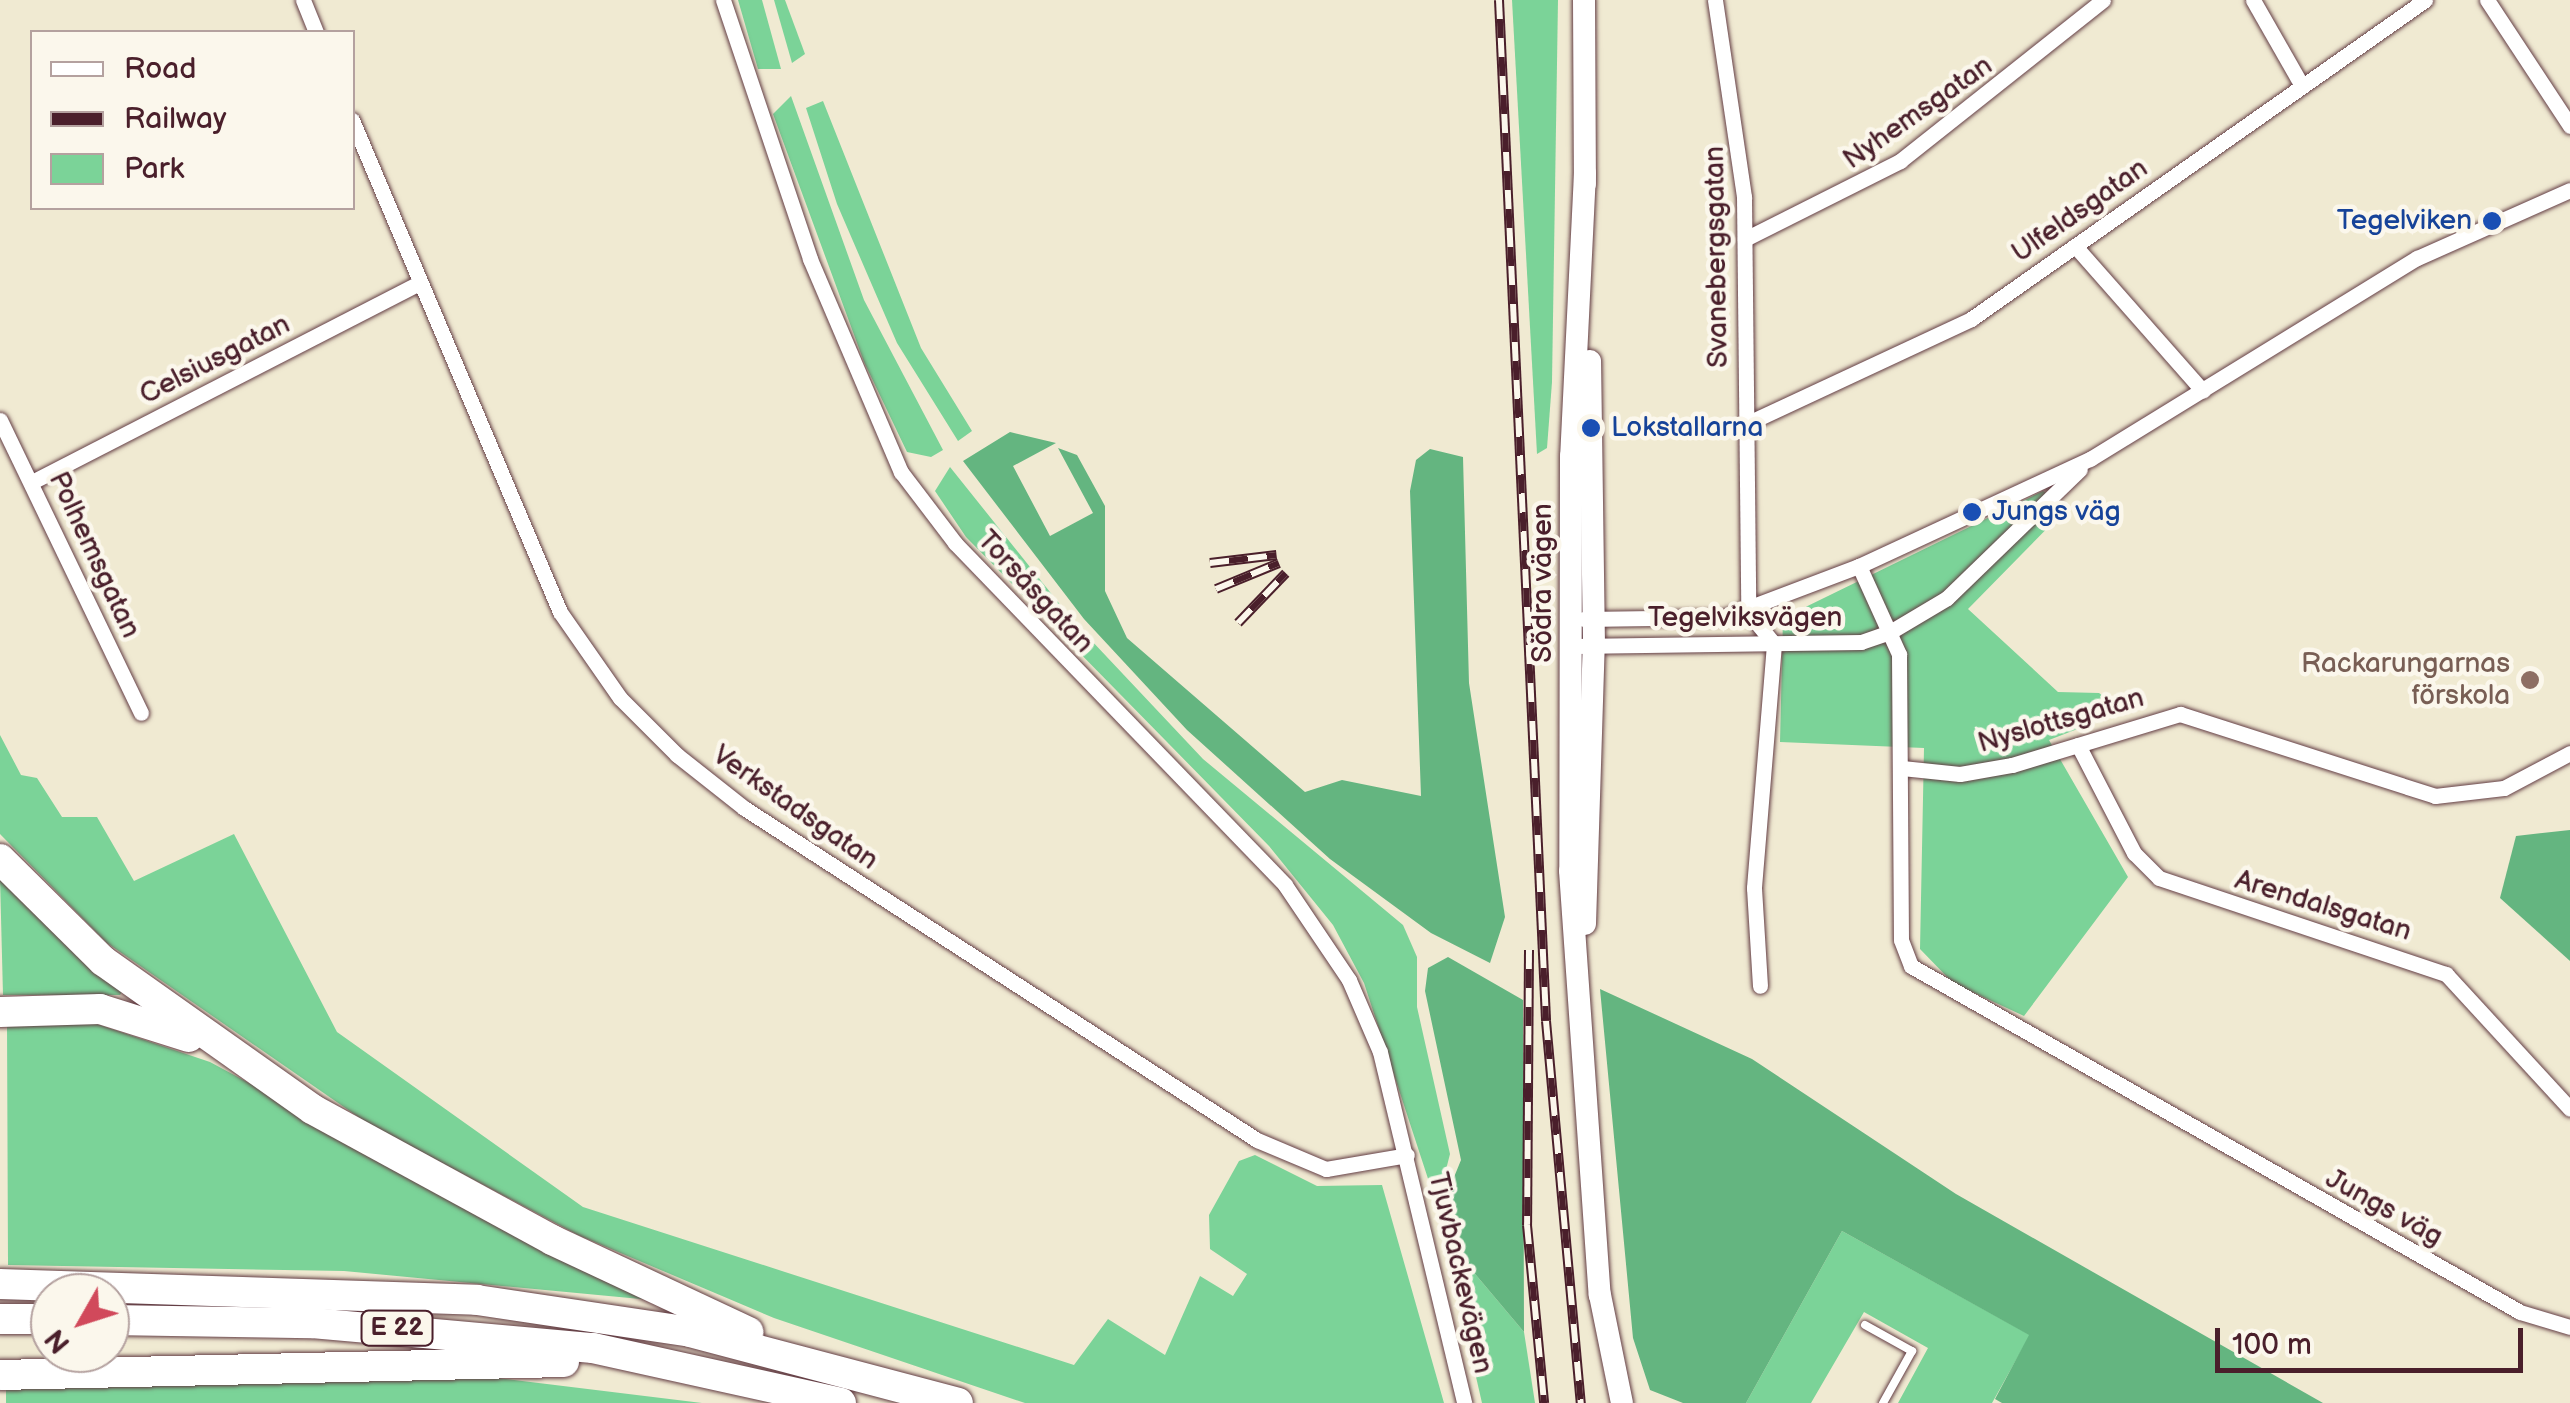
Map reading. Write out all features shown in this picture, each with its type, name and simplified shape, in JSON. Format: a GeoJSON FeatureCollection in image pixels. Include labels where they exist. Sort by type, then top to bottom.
{"type":"FeatureCollection","features":[{"type":"Feature","properties":{"kind":"highway"},"geometry":{"type":"LineString","coordinates":[[0,859],[103,961],[216,1046],[452,1188],[806,1358]]}},
{"type":"Feature","properties":{"kind":"highway"},"geometry":{"type":"LineString","coordinates":[[0,1012],[100,1009],[216,1046]]}},
{"type":"Feature","properties":{"kind":"highway","name":"E 22"},"geometry":{"type":"LineString","coordinates":[[0,1284],[477,1300],[806,1358],[958,1403]]}},
{"type":"Feature","properties":{"kind":"highway"},"geometry":{"type":"LineString","coordinates":[[0,1319],[30,1320]]}},
{"type":"Feature","properties":{"kind":"highway","name":"E 22"},"geometry":{"type":"LineString","coordinates":[[130,1321],[432,1330],[682,1365],[841,1403]]}},
{"type":"Feature","properties":{"kind":"highway"},"geometry":{"type":"LineString","coordinates":[[0,1375],[682,1365]]}},
{"type":"Feature","properties":{"kind":"main road","name":"Södra vägen"},"geometry":{"type":"LineString","coordinates":[[1584,0],[1584,645],[1579,992],[1600,1295],[1622,1403]]}},
{"type":"Feature","properties":{"kind":"street"},"geometry":{"type":"LineString","coordinates":[[303,0],[315,30]]}},
{"type":"Feature","properties":{"kind":"street","name":"Torsåsgatan"},"geometry":{"type":"LineString","coordinates":[[723,0],[810,258],[900,472],[955,544],[1321,930],[1380,1052],[1408,1154]]}},
{"type":"Feature","properties":{"kind":"street","name":"Svanebergsgatan"},"geometry":{"type":"LineString","coordinates":[[1715,0],[1738,128],[1745,239],[1748,612]]}},
{"type":"Feature","properties":{"kind":"street","name":"Nyhemsgatan"},"geometry":{"type":"LineString","coordinates":[[1745,239],[1900,162],[2103,0]]}},
{"type":"Feature","properties":{"kind":"street"},"geometry":{"type":"LineString","coordinates":[[2253,0],[2301,84]]}},
{"type":"Feature","properties":{"kind":"street","name":"Ulfeldsgatan"},"geometry":{"type":"LineString","coordinates":[[1744,424],[1971,319],[2425,0]]}},
{"type":"Feature","properties":{"kind":"street"},"geometry":{"type":"LineString","coordinates":[[2488,0],[2570,126]]}},
{"type":"Feature","properties":{"kind":"street","name":"Verkstadsgatan"},"geometry":{"type":"LineString","coordinates":[[355,127],[560,612],[620,698],[677,755],[744,808],[1258,1140],[1326,1168],[1408,1154]]}},
{"type":"Feature","properties":{"kind":"street","name":"Tegelviksvägen"},"geometry":{"type":"LineString","coordinates":[[1584,618],[1748,612],[1859,566],[2090,459],[2450,240],[2570,190]]}},
{"type":"Feature","properties":{"kind":"street"},"geometry":{"type":"LineString","coordinates":[[2076,246],[2203,391]]}},
{"type":"Feature","properties":{"kind":"street","name":"Celsiusgatan"},"geometry":{"type":"LineString","coordinates":[[32,482],[420,283]]}},
{"type":"Feature","properties":{"kind":"street","name":"Polhemsgatan"},"geometry":{"type":"LineString","coordinates":[[0,420],[140,713]]}},
{"type":"Feature","properties":{"kind":"street","name":"Tegelviksvägen"},"geometry":{"type":"LineString","coordinates":[[1584,645],[1861,642],[1890,632],[1946,598],[2090,459]]}},
{"type":"Feature","properties":{"kind":"street","name":"Jungs väg"},"geometry":{"type":"LineString","coordinates":[[1859,566],[1890,632],[1901,679],[1901,940],[1910,966],[1934,987],[2520,1312],[2570,1328]]}},
{"type":"Feature","properties":{"kind":"street"},"geometry":{"type":"LineString","coordinates":[[1748,612],[1774,644],[1754,888],[1760,986]]}},
{"type":"Feature","properties":{"kind":"street","name":"Nyslottsgatan"},"geometry":{"type":"LineString","coordinates":[[1902,768],[1960,774],[2078,746],[2180,714],[2469,799],[2535,778],[2570,753]]}},
{"type":"Feature","properties":{"kind":"street","name":"Arendalsgatan"},"geometry":{"type":"LineString","coordinates":[[2078,746],[2134,853],[2159,878],[2446,974],[2570,1109]]}},
{"type":"Feature","properties":{"kind":"street","name":"Tjuvbackevägen"},"geometry":{"type":"LineString","coordinates":[[1408,1154],[1464,1403]]}},
{"type":"Feature","properties":{"kind":"lane"},"geometry":{"type":"LineString","coordinates":[[1864,1324],[1912,1350],[1884,1403]]}},
{"type":"Feature","properties":{"kind":"green space"},"geometry":{"type":"Polygon","coordinates":[[[738,0],[762,0],[781,69],[758,69],[738,0]]]}},
{"type":"Feature","properties":{"kind":"green space"},"geometry":{"type":"Polygon","coordinates":[[[774,0],[785,0],[805,54],[792,63],[774,0]]]}},
{"type":"Feature","properties":{"kind":"green space"},"geometry":{"type":"Polygon","coordinates":[[[1512,0],[1558,0],[1552,382],[1547,448],[1537,454],[1512,0]]]}},
{"type":"Feature","properties":{"kind":"green space"},"geometry":{"type":"Polygon","coordinates":[[[791,96],[864,300],[943,450],[931,457],[907,452],[864,362],[773,114],[791,96]]]}},
{"type":"Feature","properties":{"kind":"green space"},"geometry":{"type":"Polygon","coordinates":[[[823,101],[921,348],[972,431],[958,441],[897,343],[837,204],[806,108],[823,101]]]}},
{"type":"Feature","properties":{"kind":"green space"},"geometry":{"type":"Polygon","coordinates":[[[1010,432],[1056,443],[1013,466],[1050,536],[1093,513],[1058,448],[1077,455],[1105,506],[1105,591],[1127,638],[1305,792],[1342,780],[1421,796],[1410,491],[1416,460],[1430,449],[1463,457],[1469,683],[1505,917],[1490,963],[1431,933],[1330,859],[1187,730],[1084,619],[963,461],[1010,432]]]}},
{"type":"Feature","properties":{"kind":"green space"},"geometry":{"type":"Polygon","coordinates":[[[950,467],[1074,622],[1203,759],[1403,925],[1417,957],[1417,1007],[1450,1154],[1440,1193],[1434,1197],[1364,983],[1333,925],[1269,846],[966,537],[935,491],[950,467]]]}},
{"type":"Feature","properties":{"kind":"green space"},"geometry":{"type":"Polygon","coordinates":[[[2043,491],[2069,506],[1968,609],[2058,692],[2099,693],[2124,711],[2049,740],[2128,877],[2024,1016],[1953,983],[1920,949],[1924,748],[1780,742],[1783,618],[2043,491]]]}},
{"type":"Feature","properties":{"kind":"green space"},"geometry":{"type":"Polygon","coordinates":[[[0,735],[21,775],[37,778],[62,817],[97,817],[134,881],[234,834],[337,1032],[583,1207],[1074,1365],[1108,1319],[1165,1355],[1200,1276],[1233,1296],[1247,1274],[1210,1249],[1209,1215],[1239,1161],[1255,1155],[1317,1186],[1382,1185],[1444,1403],[1025,1403],[774,1318],[578,1235],[367,1123],[107,943],[0,834],[0,735]]]}},
{"type":"Feature","properties":{"kind":"green space"},"geometry":{"type":"Polygon","coordinates":[[[2570,830],[2570,961],[2500,898],[2516,836],[2570,830]]]}},
{"type":"Feature","properties":{"kind":"green space"},"geometry":{"type":"Polygon","coordinates":[[[0,878],[123,990],[120,995],[3,995],[0,878]]]}},
{"type":"Feature","properties":{"kind":"green space"},"geometry":{"type":"Polygon","coordinates":[[[1448,957],[1523,1000],[1524,1332],[1444,1237],[1439,1214],[1461,1160],[1425,991],[1428,968],[1448,957]]]}},
{"type":"Feature","properties":{"kind":"green space"},"geometry":{"type":"Polygon","coordinates":[[[1600,989],[1752,1059],[1956,1194],[2323,1403],[2002,1403],[1995,1399],[2029,1335],[1842,1231],[1746,1403],[1683,1403],[1650,1390],[1633,1338],[1600,989]]]}},
{"type":"Feature","properties":{"kind":"green space"},"geometry":{"type":"Polygon","coordinates":[[[82,1019],[210,1062],[651,1300],[344,1271],[8,1265],[7,1024],[82,1019]]]}},
{"type":"Feature","properties":{"kind":"green space"},"geometry":{"type":"Polygon","coordinates":[[[1842,1231],[2030,1335],[1992,1403],[1898,1403],[1928,1348],[1864,1312],[1811,1403],[1746,1403],[1842,1231]]]}},
{"type":"Feature","properties":{"kind":"green space"},"geometry":{"type":"Polygon","coordinates":[[[1444,1237],[1524,1332],[1535,1403],[1482,1403],[1444,1237]]]}},
{"type":"Feature","properties":{"kind":"green space"},"geometry":{"type":"Polygon","coordinates":[[[497,1378],[702,1403],[6,1403],[6,1388],[497,1378]]]}},
{"type":"Feature","properties":{"kind":"railway"},"geometry":{"type":"LineString","coordinates":[[1499,0],[1546,1021],[1581,1403]]}},
{"type":"Feature","properties":{"kind":"railway"},"geometry":{"type":"LineString","coordinates":[[1210,563],[1277,555]]}},
{"type":"Feature","properties":{"kind":"railway"},"geometry":{"type":"LineString","coordinates":[[1216,589],[1279,563]]}},
{"type":"Feature","properties":{"kind":"railway"},"geometry":{"type":"LineString","coordinates":[[1238,623],[1286,573]]}},
{"type":"Feature","properties":{"kind":"railway"},"geometry":{"type":"LineString","coordinates":[[1529,950],[1527,1225],[1544,1403]]}},
{"type":"Feature","properties":{"kind":"place","name":"Tegelviken"},"geometry":{"type":"Point","coordinates":[2492,221]}},
{"type":"Feature","properties":{"kind":"place","name":"Lokstallarna"},"geometry":{"type":"Point","coordinates":[1591,428]}},
{"type":"Feature","properties":{"kind":"place","name":"Jungs väg"},"geometry":{"type":"Point","coordinates":[1972,512]}},
{"type":"Feature","properties":{"kind":"place","name":"Rackarungarnas förskola"},"geometry":{"type":"Point","coordinates":[2530,680]}}]}
